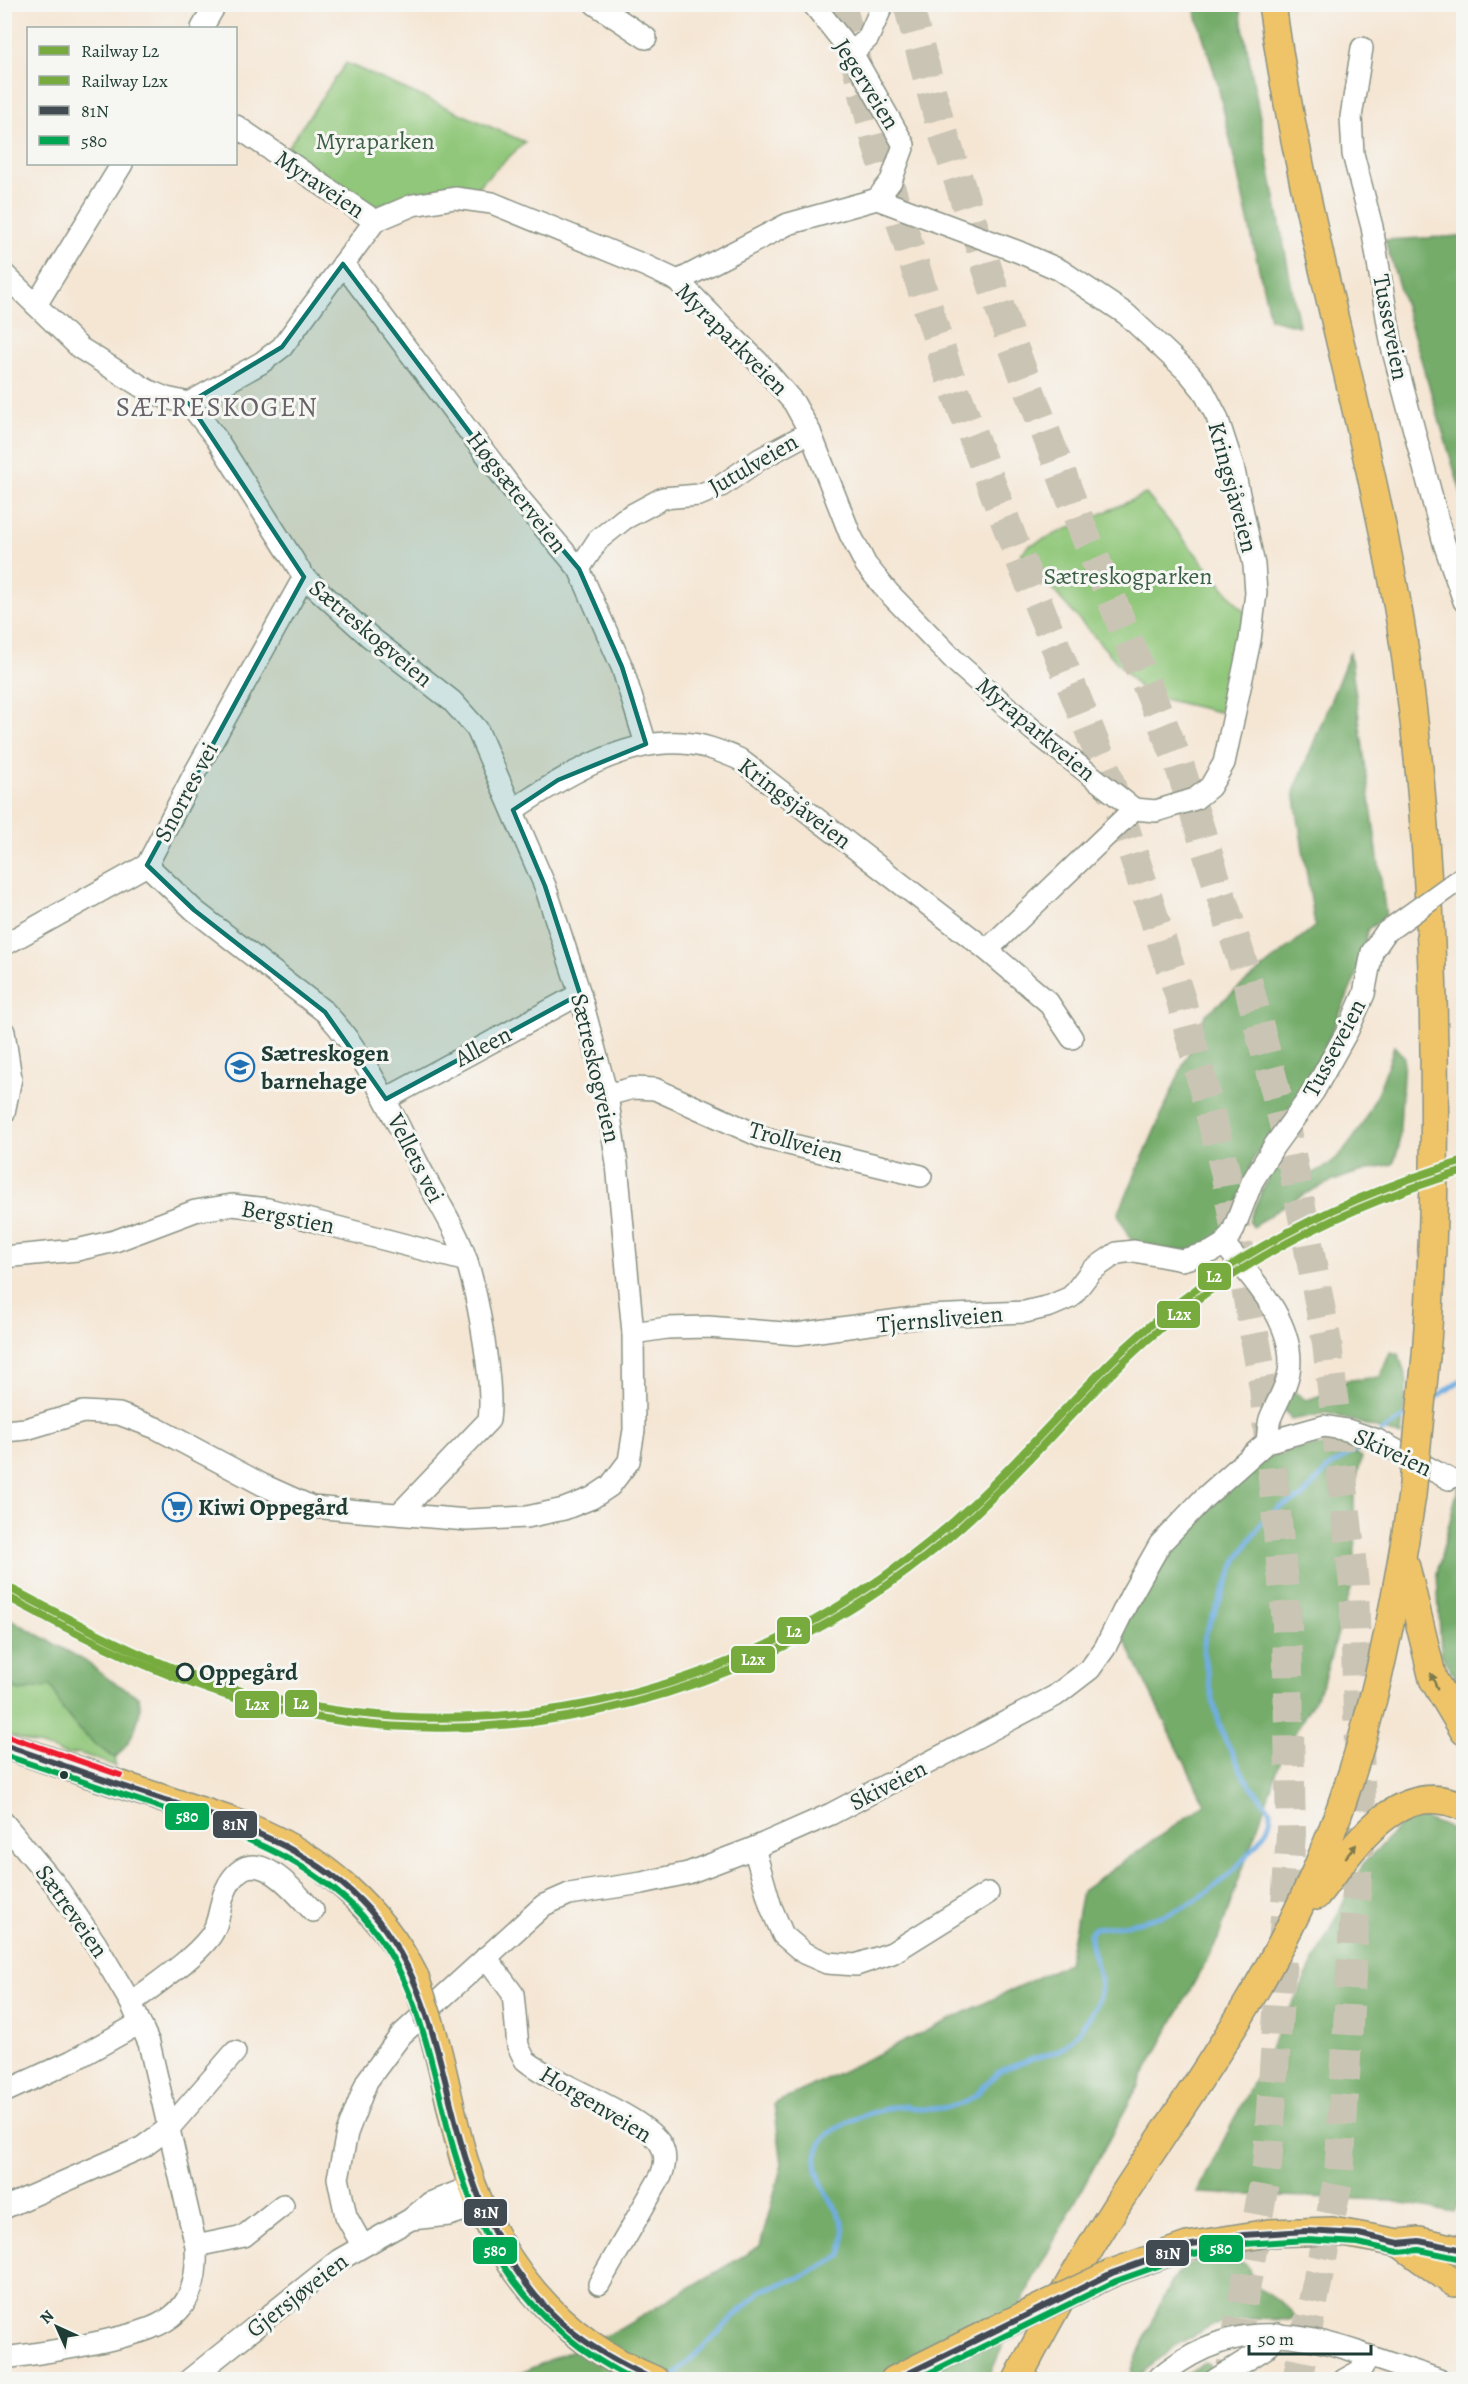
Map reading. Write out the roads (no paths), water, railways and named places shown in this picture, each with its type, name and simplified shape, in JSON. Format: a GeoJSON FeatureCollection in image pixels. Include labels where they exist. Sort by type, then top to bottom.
{"type":"FeatureCollection","features":[{"type":"Feature","properties":{"kind":"main road"},"geometry":{"type":"LineString","coordinates":[[1017,2379],[1094,2241],[1224,2040],[1288,1930],[1327,1845],[1359,1755],[1384,1654],[1413,1495],[1433,1247],[1435,1059],[1431,924],[1422,787],[1404,651],[1386,543],[1301,165],[1281,68],[1272,4]]}},
{"type":"Feature","properties":{"kind":"main road"},"geometry":{"type":"LineString","coordinates":[[1403,1554],[1433,1679],[1464,1731]]}},
{"type":"Feature","properties":{"kind":"main road"},"geometry":{"type":"LineString","coordinates":[[4,1745],[234,1822],[276,1840],[334,1877],[361,1901],[394,1941],[414,1977],[430,2023],[476,2195],[491,2231],[519,2276],[542,2304],[585,2342],[623,2366],[655,2379]]}},
{"type":"Feature","properties":{"kind":"main road"},"geometry":{"type":"LineString","coordinates":[[1288,1930],[1360,1841],[1385,1815],[1401,1806],[1421,1801],[1439,1800],[1464,1808]]}},
{"type":"Feature","properties":{"kind":"main road"},"geometry":{"type":"LineString","coordinates":[[894,2379],[1112,2273],[1177,2249],[1252,2234],[1332,2231],[1399,2242],[1419,2241],[1463,2251],[1454,2266],[1459,2292]]}},
{"type":"Feature","properties":{"kind":"main road"},"geometry":{"type":"LineString","coordinates":[[1399,2242],[1459,2292]]}},
{"type":"Feature","properties":{"kind":"street"},"geometry":{"type":"LineString","coordinates":[[203,27],[216,4]]}},
{"type":"Feature","properties":{"kind":"street"},"geometry":{"type":"LineString","coordinates":[[595,4],[646,38]]}},
{"type":"Feature","properties":{"kind":"street","name":"Jegerveien"},"geometry":{"type":"LineString","coordinates":[[813,4],[852,53],[903,145],[891,181],[877,199]]}},
{"type":"Feature","properties":{"kind":"street"},"geometry":{"type":"LineString","coordinates":[[852,53],[868,38],[884,4]]}},
{"type":"Feature","properties":{"kind":"street","name":"Tusseveien"},"geometry":{"type":"LineString","coordinates":[[1362,48],[1351,117],[1353,154],[1372,227],[1392,347],[1444,543],[1464,601]]}},
{"type":"Feature","properties":{"kind":"street","name":"Myraveien"},"geometry":{"type":"LineString","coordinates":[[237,127],[375,221]]}},
{"type":"Feature","properties":{"kind":"street"},"geometry":{"type":"LineString","coordinates":[[36,305],[121,165]]}},
{"type":"Feature","properties":{"kind":"street","name":"Myraparkveien"},"geometry":{"type":"LineString","coordinates":[[375,221],[413,205],[455,198],[492,203],[678,281],[764,368],[794,403],[810,432],[850,534],[866,565],[888,592],[957,663],[1024,723],[1134,809]]}},
{"type":"Feature","properties":{"kind":"street"},"geometry":{"type":"LineString","coordinates":[[678,281],[788,224],[877,199]]}},
{"type":"Feature","properties":{"kind":"street","name":"Kringsjåveien"},"geometry":{"type":"LineString","coordinates":[[877,199],[1019,252],[1060,270],[1088,287],[1126,314],[1170,352],[1203,390],[1217,417],[1233,465],[1254,565],[1256,593],[1237,708],[1224,763],[1210,787],[1195,799],[1178,806],[1156,811],[1134,809]]}},
{"type":"Feature","properties":{"kind":"street"},"geometry":{"type":"LineString","coordinates":[[4,274],[80,348],[147,390],[166,398],[189,403],[261,363],[282,346],[375,221]]}},
{"type":"Feature","properties":{"kind":"street","name":"Høgsæterveien"},"geometry":{"type":"LineString","coordinates":[[343,264],[519,498],[579,569],[622,667],[646,744]]}},
{"type":"Feature","properties":{"kind":"street","name":"Sætreskogveien"},"geometry":{"type":"LineString","coordinates":[[4,1431],[26,1429],[83,1412],[118,1414],[156,1428],[263,1485],[312,1507],[401,1512],[466,1520],[527,1517],[564,1509],[592,1498],[610,1486],[629,1461],[632,1449],[633,1333],[618,1175],[607,1095],[580,994],[545,886],[513,810],[477,729],[466,714],[370,637],[304,577],[216,438],[189,403]]}},
{"type":"Feature","properties":{"kind":"street","name":"Jutulveien"},"geometry":{"type":"LineString","coordinates":[[579,569],[598,540],[624,519],[663,498],[699,495],[721,486],[760,459],[810,432]]}},
{"type":"Feature","properties":{"kind":"street","name":"Snorres vei"},"geometry":{"type":"LineString","coordinates":[[4,945],[147,865],[193,776],[304,577]]}},
{"type":"Feature","properties":{"kind":"street","name":"Kringsjåveien"},"geometry":{"type":"LineString","coordinates":[[513,810],[558,780],[646,744],[700,745],[739,759],[987,950],[1048,1002],[1072,1038]]}},
{"type":"Feature","properties":{"kind":"street"},"geometry":{"type":"LineString","coordinates":[[987,950],[1134,809]]}},
{"type":"Feature","properties":{"kind":"street","name":"Vellets vei"},"geometry":{"type":"LineString","coordinates":[[147,865],[194,910],[325,1012],[353,1046],[386,1099],[467,1261],[487,1373],[491,1406],[489,1420],[401,1512]]}},
{"type":"Feature","properties":{"kind":"street","name":"Tusseveien"},"geometry":{"type":"LineString","coordinates":[[1224,1244],[1233,1231],[1252,1182],[1274,1146],[1314,1091],[1348,1030],[1364,994],[1372,952],[1386,932],[1464,876]]}},
{"type":"Feature","properties":{"kind":"street","name":"Alleen"},"geometry":{"type":"LineString","coordinates":[[386,1099],[580,994]]}},
{"type":"Feature","properties":{"kind":"street"},"geometry":{"type":"LineString","coordinates":[[4,1032],[11,1078],[4,1113]]}},
{"type":"Feature","properties":{"kind":"street","name":"Trollveien"},"geometry":{"type":"LineString","coordinates":[[607,1095],[633,1088],[655,1089],[764,1138],[921,1176]]}},
{"type":"Feature","properties":{"kind":"street","name":"Bergstien"},"geometry":{"type":"LineString","coordinates":[[4,1257],[78,1250],[115,1241],[195,1211],[232,1205],[268,1209],[467,1261]]}},
{"type":"Feature","properties":{"kind":"street"},"geometry":{"type":"LineString","coordinates":[[1224,1244],[1267,1300],[1288,1342],[1289,1370],[1284,1390],[1269,1420],[1268,1442]]}},
{"type":"Feature","properties":{"kind":"street","name":"Tjernsliveien"},"geometry":{"type":"LineString","coordinates":[[633,1333],[667,1328],[708,1327],[797,1334],[928,1316],[1024,1312],[1071,1297],[1091,1271],[1117,1253],[1134,1251],[1182,1260],[1199,1257],[1224,1244]]}},
{"type":"Feature","properties":{"kind":"street","name":"Skiveien"},"geometry":{"type":"LineString","coordinates":[[362,2245],[342,2207],[338,2178],[347,2133],[360,2097],[377,2065],[401,2035],[532,1914],[555,1899],[688,1873],[754,1848],[831,1814],[923,1767],[1076,1682],[1090,1669],[1105,1648],[1160,1544],[1204,1498],[1268,1442],[1324,1426],[1347,1430],[1377,1440],[1449,1479]]}},
{"type":"Feature","properties":{"kind":"street","name":"Sætreveien"},"geometry":{"type":"LineString","coordinates":[[4,1823],[55,1884],[96,1944],[131,2003],[149,2043],[196,2246],[197,2266],[192,2290],[179,2310],[163,2324],[141,2333],[61,2350],[4,2358]]}},
{"type":"Feature","properties":{"kind":"street"},"geometry":{"type":"LineString","coordinates":[[754,1848],[771,1907],[783,1935],[804,1953],[827,1963],[856,1965],[892,1953],[988,1893]]}},
{"type":"Feature","properties":{"kind":"street"},"geometry":{"type":"LineString","coordinates":[[131,2003],[209,1938],[229,1885],[242,1869],[256,1866],[271,1871],[313,1911]]}},
{"type":"Feature","properties":{"kind":"street","name":"Horgenveien"},"geometry":{"type":"LineString","coordinates":[[486,1957],[513,1994],[518,2046],[525,2060],[639,2124],[652,2133],[663,2150],[665,2162],[661,2176],[599,2284]]}},
{"type":"Feature","properties":{"kind":"street"},"geometry":{"type":"LineString","coordinates":[[4,2092],[72,2061],[140,2024]]}},
{"type":"Feature","properties":{"kind":"street"},"geometry":{"type":"LineString","coordinates":[[4,2208],[143,2147],[170,2127],[235,2052]]}},
{"type":"Feature","properties":{"kind":"street","name":"Gjersjøveien"},"geometry":{"type":"LineString","coordinates":[[190,2379],[330,2267],[362,2245],[411,2219],[430,2203],[476,2195]]}},
{"type":"Feature","properties":{"kind":"street"},"geometry":{"type":"LineString","coordinates":[[196,2246],[244,2236],[283,2205]]}},
{"type":"Feature","properties":{"kind":"street"},"geometry":{"type":"LineString","coordinates":[[1156,2379],[1198,2349],[1221,2340],[1249,2334],[1278,2334],[1308,2338],[1439,2379]]}},
{"type":"Feature","properties":{"kind":"street"},"geometry":{"type":"LineString","coordinates":[[1215,2379],[1266,2348],[1278,2334]]}},
{"type":"Feature","properties":{"kind":"street"},"geometry":{"type":"LineString","coordinates":[[1344,2379],[1360,2371],[1370,2356]]}},
{"type":"Feature","properties":{"kind":"waterway"},"geometry":{"type":"LineString","coordinates":[[1431,1401],[1464,1378]]}},
{"type":"Feature","properties":{"kind":"waterway"},"geometry":{"type":"LineString","coordinates":[[1381,1432],[1410,1414]]}},
{"type":"Feature","properties":{"kind":"waterway"},"geometry":{"type":"LineString","coordinates":[[669,2380],[762,2290],[802,2277],[841,2256],[844,2239],[842,2223],[817,2172],[817,2158],[822,2142],[828,2135],[847,2123],[894,2107],[930,2109],[967,2102],[994,2076],[1006,2068],[1062,2048],[1084,2024],[1100,1995],[1098,1968],[1090,1937],[1092,1930],[1142,1921],[1182,1907],[1217,1885],[1258,1842],[1267,1827],[1271,1811],[1245,1778],[1224,1737],[1215,1709],[1203,1652],[1205,1635],[1237,1560],[1262,1522],[1280,1507],[1301,1498],[1330,1467],[1363,1444]]}},
{"type":"Feature","properties":{"kind":"tunnel"},"geometry":{"type":"LineString","coordinates":[[841,4],[878,148],[947,369],[1018,554],[1106,771],[1181,1000],[1225,1171],[1264,1388],[1287,1623],[1291,1834],[1267,2166],[1229,2380]]}},
{"type":"Feature","properties":{"kind":"tunnel"},"geometry":{"type":"LineString","coordinates":[[908,4],[939,120],[1009,336],[1081,525],[1178,761],[1243,964],[1289,1144],[1327,1343],[1354,1585],[1361,1810],[1339,2176],[1297,2380]]}},
{"type":"Feature","properties":{"kind":"rail line","name":"L2"},"geometry":{"type":"LineString","coordinates":[[4,1585],[98,1634],[163,1664],[196,1677],[264,1697],[357,1713],[450,1718],[541,1711],[631,1694],[717,1666],[801,1628],[880,1579],[954,1521],[1124,1349],[1161,1316],[1200,1286],[1241,1259],[1326,1213],[1371,1193],[1464,1161]]}},
{"type":"Feature","properties":{"kind":"rail line","name":"L2x"},"geometry":{"type":"LineString","coordinates":[[4,1595],[127,1657],[190,1683],[256,1704],[350,1722],[444,1728],[538,1721],[631,1703],[721,1674],[807,1634],[888,1585],[962,1526],[1132,1354],[1206,1293],[1287,1243],[1329,1222],[1373,1203],[1464,1171]]}},
{"type":"Feature","properties":{"kind":"place","name":"Sætreskogen barnehage"},"geometry":{"type":"Point","coordinates":[240,1067]}},
{"type":"Feature","properties":{"kind":"place","name":"Kiwi Oppegård"},"geometry":{"type":"Point","coordinates":[177,1507]}},
{"type":"Feature","properties":{"kind":"place","name":"Oppegård"},"geometry":{"type":"Point","coordinates":[185,1672]}},
{"type":"Feature","properties":{"kind":"district","name":"SÆTRESKOGEN"},"geometry":{"type":"Point","coordinates":[217,407]}},
{"type":"Feature","properties":{"kind":"park label","name":"Myraparken"},"geometry":{"type":"Point","coordinates":[375,141]}},
{"type":"Feature","properties":{"kind":"park label","name":"Sætreskogparken"},"geometry":{"type":"Point","coordinates":[1128,576]}}]}
